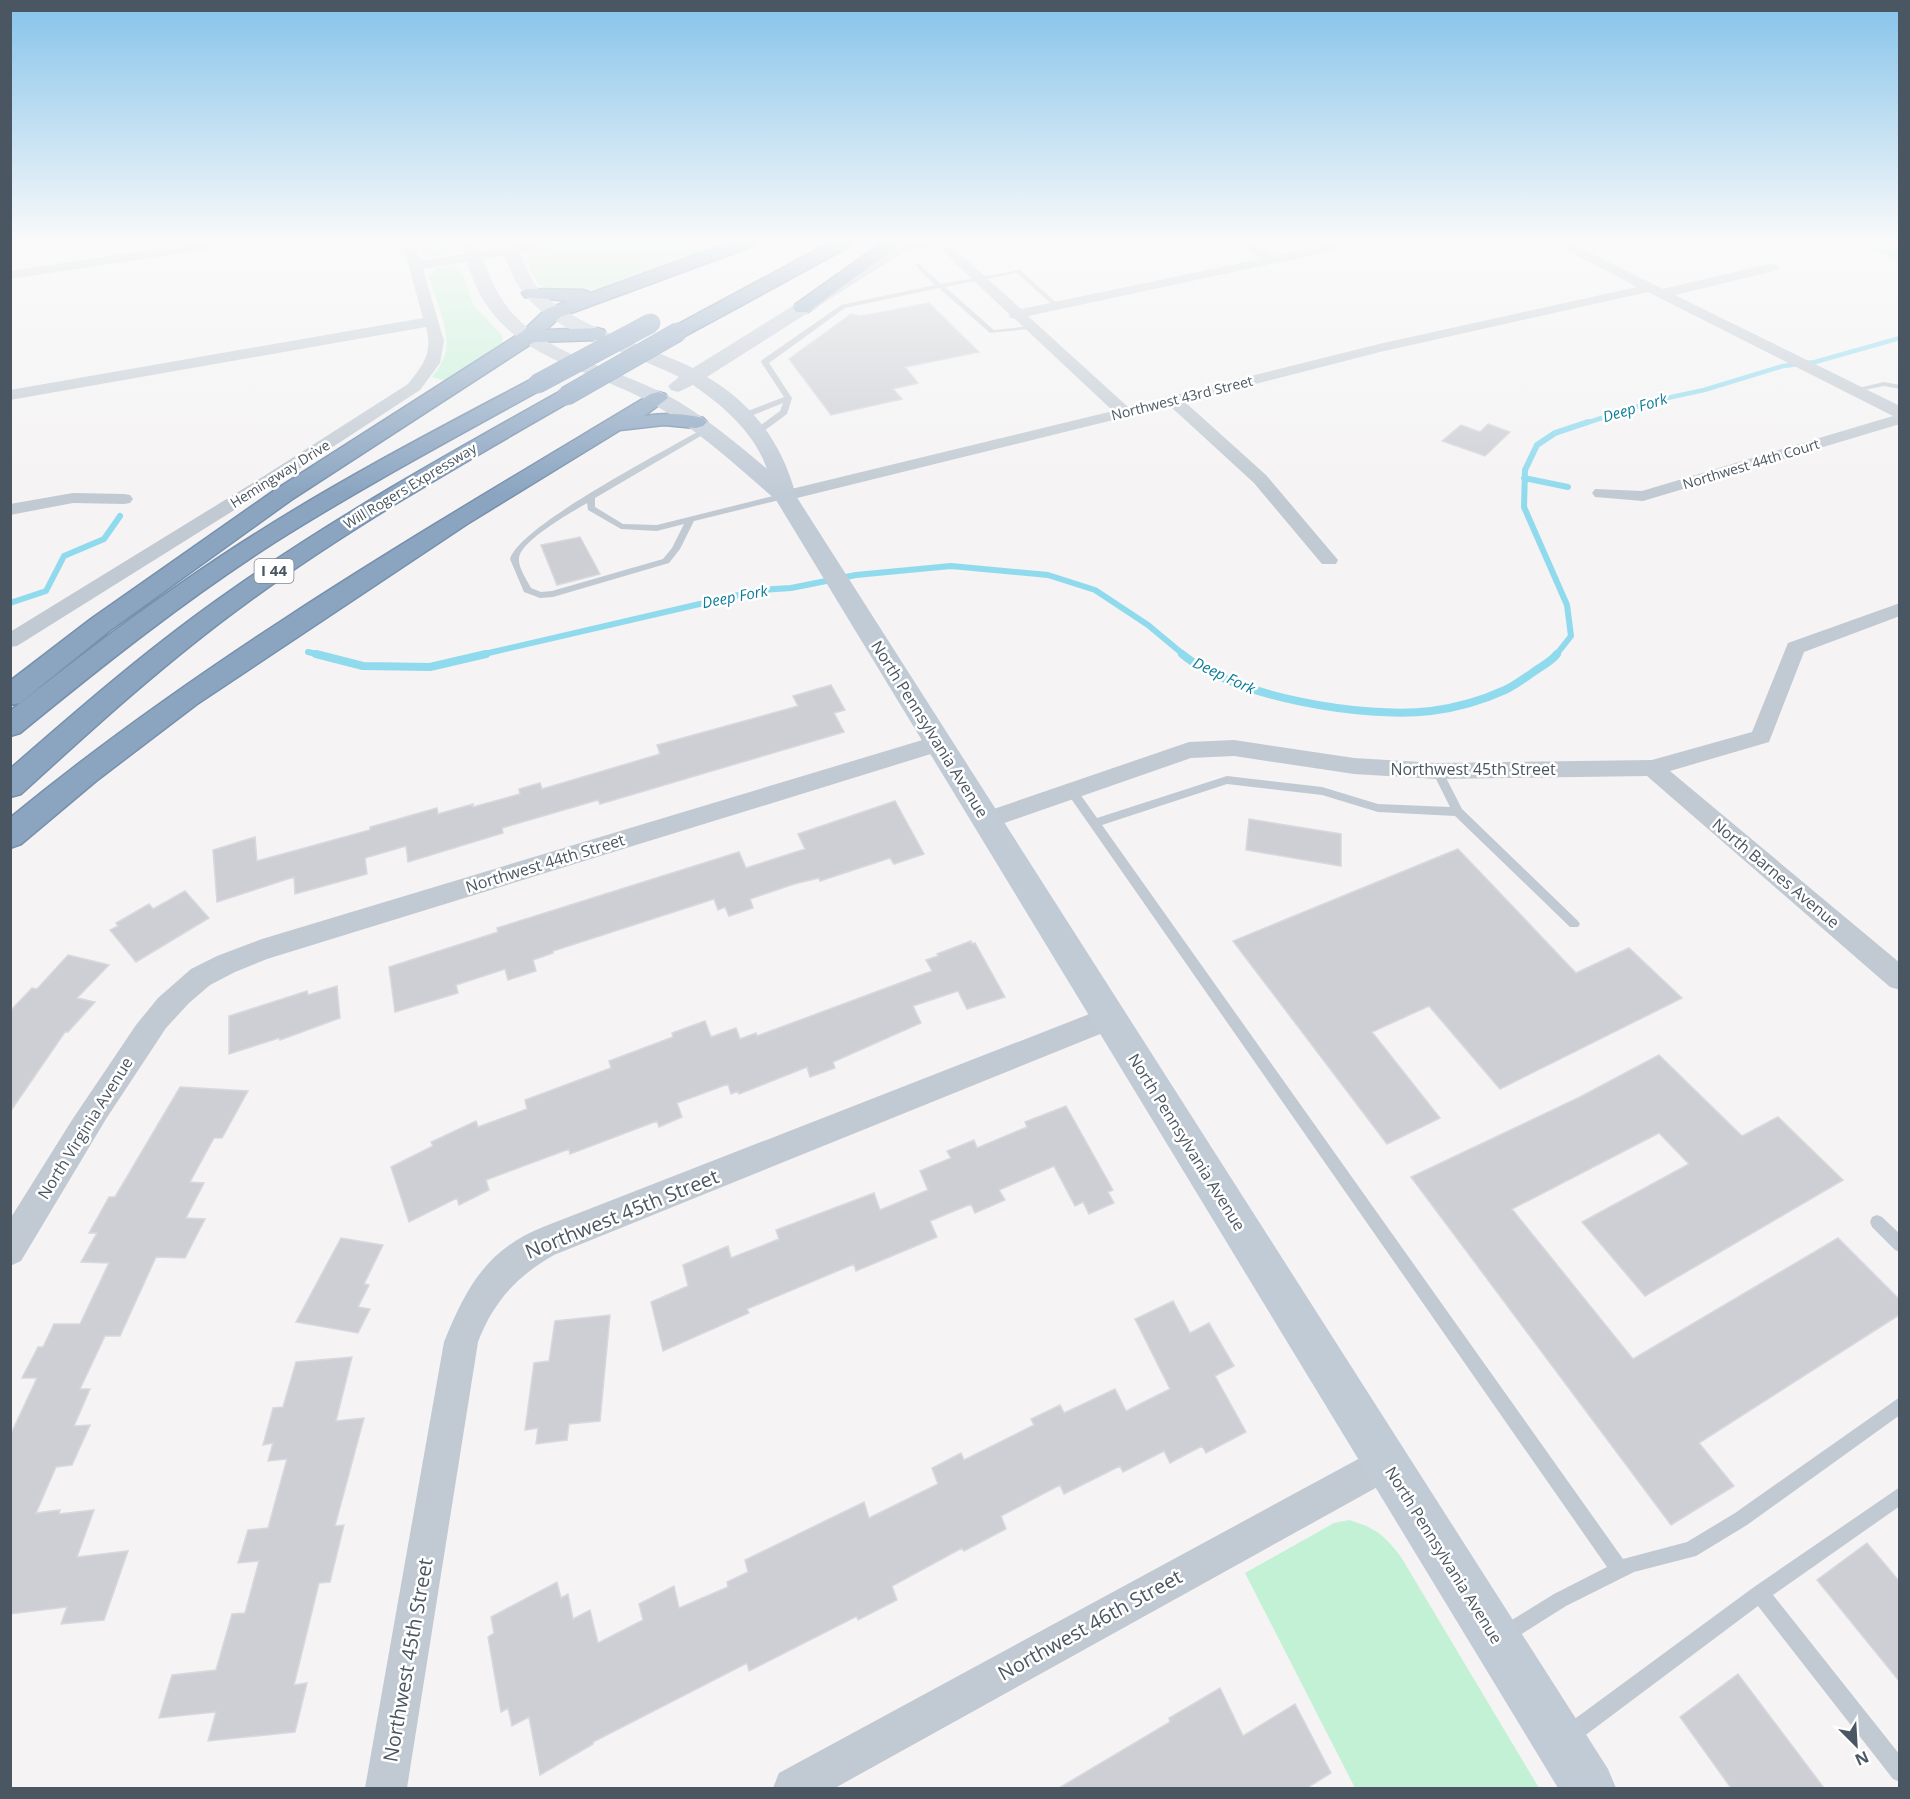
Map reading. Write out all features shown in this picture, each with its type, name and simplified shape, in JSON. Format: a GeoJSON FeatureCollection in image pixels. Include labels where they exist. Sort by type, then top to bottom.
{"type":"FeatureCollection","features":[{"type":"Feature","properties":{"kind":"highway"},"geometry":{"type":"LineString","coordinates":[[10,696],[100,625],[273,502],[529,336],[541,325]]}},
{"type":"Feature","properties":{"kind":"highway","name":"Will Rogers Expressway"},"geometry":{"type":"LineString","coordinates":[[10,726],[92,660],[266,538],[386,467],[647,325]]}},
{"type":"Feature","properties":{"kind":"highway","name":"Will Rogers Expressway"},"geometry":{"type":"LineString","coordinates":[[10,786],[101,704],[238,597],[330,534],[405,487],[691,325]]}},
{"type":"Feature","properties":{"kind":"highway"},"geometry":{"type":"LineString","coordinates":[[529,336],[597,334]]}},
{"type":"Feature","properties":{"kind":"highway"},"geometry":{"type":"LineString","coordinates":[[10,836],[85,773],[187,697],[459,519],[658,398]]}},
{"type":"Feature","properties":{"kind":"highway"},"geometry":{"type":"LineString","coordinates":[[607,429],[645,420],[701,426]]}},
{"type":"Feature","properties":{"kind":"main road","name":"North Pennsylvania Avenue"},"geometry":{"type":"LineString","coordinates":[[515,325],[558,354],[658,398],[701,426],[785,495]]}},
{"type":"Feature","properties":{"kind":"main road","name":"North Pennsylvania Avenue"},"geometry":{"type":"LineString","coordinates":[[578,325],[664,360],[719,391],[750,424],[775,460],[785,495],[1589,1788]]}},
{"type":"Feature","properties":{"kind":"main road"},"geometry":{"type":"LineString","coordinates":[[658,398],[776,325]]}},
{"type":"Feature","properties":{"kind":"main road"},"geometry":{"type":"LineString","coordinates":[[719,391],[726,358]]}},
{"type":"Feature","properties":{"kind":"main road"},"geometry":{"type":"LineString","coordinates":[[621,380],[671,380],[696,376]]}},
{"type":"Feature","properties":{"kind":"street"},"geometry":{"type":"LineString","coordinates":[[10,395],[410,325]]}},
{"type":"Feature","properties":{"kind":"street","name":"Hemingway Drive"},"geometry":{"type":"LineString","coordinates":[[10,641],[408,392],[422,379],[435,355],[438,341],[434,325]]}},
{"type":"Feature","properties":{"kind":"street"},"geometry":{"type":"LineString","coordinates":[[1027,325],[1125,413]]}},
{"type":"Feature","properties":{"kind":"street","name":"Northwest 43rd Street"},"geometry":{"type":"LineString","coordinates":[[785,495],[1174,401],[1379,348],[1491,325]]}},
{"type":"Feature","properties":{"kind":"street"},"geometry":{"type":"LineString","coordinates":[[1723,325],[1899,413]]}},
{"type":"Feature","properties":{"kind":"street"},"geometry":{"type":"LineString","coordinates":[[1174,401],[1260,479],[1329,560]]}},
{"type":"Feature","properties":{"kind":"street","name":"Northwest 44th Court"},"geometry":{"type":"LineString","coordinates":[[1601,493],[1643,496],[1899,419]]}},
{"type":"Feature","properties":{"kind":"street"},"geometry":{"type":"LineString","coordinates":[[10,510],[73,498],[124,499]]}},
{"type":"Feature","properties":{"kind":"street","name":"Northwest 45th Street"},"geometry":{"type":"LineString","coordinates":[[987,820],[1189,750],[1234,748],[1354,766],[1437,771],[1652,768],[1761,737],[1795,648],[1899,609]]}},
{"type":"Feature","properties":{"kind":"street","name":"Northwest 44th Street"},"geometry":{"type":"LineString","coordinates":[[165,1010],[201,978],[225,964],[262,950],[939,743]]}},
{"type":"Feature","properties":{"kind":"street","name":"North Barnes Avenue"},"geometry":{"type":"LineString","coordinates":[[1652,768],[1899,979]]}},
{"type":"Feature","properties":{"kind":"street","name":"North Virginia Avenue"},"geometry":{"type":"LineString","coordinates":[[10,1250],[94,1112],[142,1039],[165,1010]]}},
{"type":"Feature","properties":{"kind":"street","name":"Northwest 45th Street"},"geometry":{"type":"LineString","coordinates":[[387,1788],[461,1342],[482,1294],[498,1273],[519,1256],[543,1244],[1110,1018]]}},
{"type":"Feature","properties":{"kind":"street","name":"Northwest 46th Street"},"geometry":{"type":"LineString","coordinates":[[794,1788],[1386,1462]]}},
{"type":"Feature","properties":{"kind":"lane"},"geometry":{"type":"LineString","coordinates":[[750,424],[784,412],[788,398],[765,362],[817,325]]}},
{"type":"Feature","properties":{"kind":"lane"},"geometry":{"type":"LineString","coordinates":[[984,325],[992,332],[1029,327]]}},
{"type":"Feature","properties":{"kind":"lane"},"geometry":{"type":"LineString","coordinates":[[1854,390],[1884,384],[1899,387]]}},
{"type":"Feature","properties":{"kind":"lane"},"geometry":{"type":"LineString","coordinates":[[750,424],[788,398]]}},
{"type":"Feature","properties":{"kind":"lane"},"geometry":{"type":"LineString","coordinates":[[690,520],[676,549],[666,561],[553,594],[540,595],[527,590],[514,559],[516,551],[549,523],[701,426]]}},
{"type":"Feature","properties":{"kind":"lane"},"geometry":{"type":"LineString","coordinates":[[591,497],[591,508],[621,526],[657,528],[785,495]]}},
{"type":"Feature","properties":{"kind":"lane"},"geometry":{"type":"LineString","coordinates":[[1437,771],[1458,812],[1574,924]]}},
{"type":"Feature","properties":{"kind":"lane"},"geometry":{"type":"LineString","coordinates":[[1094,823],[1227,780],[1322,791],[1378,808],[1458,812]]}},
{"type":"Feature","properties":{"kind":"lane"},"geometry":{"type":"LineString","coordinates":[[1071,790],[1620,1570]]}},
{"type":"Feature","properties":{"kind":"lane"},"geometry":{"type":"LineString","coordinates":[[1877,1222],[1899,1245]]}},
{"type":"Feature","properties":{"kind":"lane"},"geometry":{"type":"LineString","coordinates":[[1497,1641],[1560,1600],[1632,1564],[1690,1550],[1741,1519],[1899,1405]]}},
{"type":"Feature","properties":{"kind":"lane"},"geometry":{"type":"LineString","coordinates":[[1560,1742],[1760,1593],[1899,1495]]}},
{"type":"Feature","properties":{"kind":"lane"},"geometry":{"type":"LineString","coordinates":[[1760,1593],[1899,1772]]}},
{"type":"Feature","properties":{"kind":"green space"},"geometry":{"type":"Polygon","coordinates":[[[444,325],[492,325],[502,335],[503,344],[496,353],[448,382],[432,377],[444,358],[444,325]]]}},
{"type":"Feature","properties":{"kind":"green space"},"geometry":{"type":"Polygon","coordinates":[[[1349,1520],[1379,1533],[1401,1557],[1539,1788],[1355,1788],[1245,1573],[1334,1523],[1349,1520]]]}},
{"type":"Feature","properties":{"kind":"building"},"geometry":{"type":"Polygon","coordinates":[[[836,325],[951,325],[979,352],[905,367],[918,383],[893,389],[902,399],[831,415],[789,359],[836,325]]]}},
{"type":"Feature","properties":{"kind":"building"},"geometry":{"type":"Polygon","coordinates":[[[1488,424],[1510,432],[1485,456],[1442,441],[1461,425],[1480,432],[1488,424]]]}},
{"type":"Feature","properties":{"kind":"building"},"geometry":{"type":"Polygon","coordinates":[[[580,537],[600,574],[557,585],[541,545],[580,537]]]}},
{"type":"Feature","properties":{"kind":"building"},"geometry":{"type":"Polygon","coordinates":[[[831,685],[845,710],[834,713],[844,732],[600,804],[598,800],[502,828],[503,833],[408,862],[406,846],[365,858],[367,874],[295,894],[294,877],[217,902],[213,850],[255,837],[257,861],[370,830],[370,827],[437,808],[438,814],[473,804],[473,807],[520,794],[519,789],[540,783],[542,789],[660,754],[657,745],[798,706],[793,696],[831,685]]]}},
{"type":"Feature","properties":{"kind":"building"},"geometry":{"type":"Polygon","coordinates":[[[895,801],[924,854],[894,864],[890,858],[820,881],[819,878],[794,884],[750,899],[753,908],[729,916],[725,907],[718,910],[714,899],[553,951],[553,953],[533,960],[536,971],[508,980],[505,969],[456,985],[458,993],[395,1012],[389,967],[498,932],[497,928],[739,852],[746,868],[805,849],[798,834],[895,801]]]}},
{"type":"Feature","properties":{"kind":"building"},"geometry":{"type":"Polygon","coordinates":[[[1249,819],[1341,834],[1341,866],[1246,850],[1249,819]]]}},
{"type":"Feature","properties":{"kind":"building"},"geometry":{"type":"Polygon","coordinates":[[[1458,849],[1576,973],[1629,948],[1682,998],[1500,1089],[1429,1006],[1372,1032],[1440,1118],[1387,1144],[1233,941],[1458,849]]]}},
{"type":"Feature","properties":{"kind":"building"},"geometry":{"type":"Polygon","coordinates":[[[185,891],[209,918],[136,962],[110,930],[118,926],[116,923],[149,904],[153,909],[185,891]]]}},
{"type":"Feature","properties":{"kind":"building"},"geometry":{"type":"Polygon","coordinates":[[[971,941],[972,944],[975,943],[1005,997],[967,1009],[958,991],[913,1006],[921,1023],[833,1062],[835,1068],[810,1077],[807,1067],[739,1094],[738,1091],[731,1094],[728,1084],[677,1103],[682,1117],[659,1127],[657,1121],[570,1154],[569,1149],[486,1180],[489,1190],[459,1205],[457,1198],[409,1222],[391,1167],[433,1146],[431,1142],[476,1121],[478,1127],[527,1109],[525,1100],[611,1068],[609,1061],[673,1037],[672,1033],[705,1021],[711,1037],[736,1028],[740,1039],[756,1033],[757,1036],[932,971],[926,960],[971,941]]]}},
{"type":"Feature","properties":{"kind":"building"},"geometry":{"type":"Polygon","coordinates":[[[68,955],[109,965],[77,998],[95,1002],[68,1032],[65,1032],[10,1112],[10,1011],[32,988],[37,989],[68,955]]]}},
{"type":"Feature","properties":{"kind":"building"},"geometry":{"type":"Polygon","coordinates":[[[337,986],[340,1018],[280,1040],[279,1038],[229,1054],[229,1016],[307,991],[308,995],[337,986]]]}},
{"type":"Feature","properties":{"kind":"building"},"geometry":{"type":"Polygon","coordinates":[[[1659,1055],[1742,1136],[1778,1117],[1843,1180],[1645,1296],[1582,1222],[1689,1164],[1659,1133],[1512,1209],[1633,1359],[1838,1238],[1899,1299],[1899,1315],[1699,1443],[1734,1486],[1671,1525],[1411,1177],[1580,1097],[1659,1055]]]}},
{"type":"Feature","properties":{"kind":"building"},"geometry":{"type":"Polygon","coordinates":[[[180,1087],[248,1091],[222,1138],[214,1138],[190,1182],[204,1183],[186,1218],[205,1219],[185,1258],[156,1257],[120,1336],[105,1336],[80,1389],[90,1389],[74,1426],[90,1425],[72,1465],[56,1467],[36,1513],[60,1510],[59,1514],[94,1510],[77,1557],[128,1551],[104,1620],[61,1624],[67,1607],[10,1614],[10,1436],[37,1378],[22,1378],[38,1347],[43,1347],[54,1324],[80,1324],[109,1263],[81,1262],[97,1233],[89,1233],[109,1197],[115,1197],[180,1087]]]}},
{"type":"Feature","properties":{"kind":"building"},"geometry":{"type":"Polygon","coordinates":[[[1066,1106],[1113,1190],[1108,1192],[1114,1203],[1089,1214],[1083,1202],[1075,1206],[1054,1166],[999,1190],[1005,1200],[975,1213],[971,1204],[930,1221],[937,1237],[856,1271],[854,1264],[747,1309],[749,1313],[663,1351],[651,1302],[688,1286],[683,1265],[728,1246],[731,1258],[779,1239],[776,1230],[874,1193],[880,1210],[928,1190],[920,1171],[951,1158],[947,1151],[974,1140],[977,1148],[1027,1127],[1025,1122],[1066,1106]]]}},
{"type":"Feature","properties":{"kind":"building"},"geometry":{"type":"Polygon","coordinates":[[[341,1238],[383,1245],[364,1284],[369,1285],[358,1307],[370,1309],[358,1333],[296,1322],[341,1238]]]}},
{"type":"Feature","properties":{"kind":"building"},"geometry":{"type":"Polygon","coordinates":[[[1173,1301],[1190,1333],[1209,1323],[1234,1366],[1215,1376],[1246,1432],[1206,1453],[1202,1446],[1170,1463],[1164,1451],[1123,1472],[1120,1466],[1064,1494],[1060,1485],[1001,1516],[1006,1529],[964,1551],[962,1548],[892,1586],[897,1600],[858,1620],[857,1616],[749,1671],[747,1663],[593,1742],[540,1775],[529,1717],[512,1726],[508,1708],[501,1712],[488,1637],[494,1633],[491,1617],[557,1582],[561,1598],[568,1594],[573,1619],[590,1610],[598,1643],[643,1620],[639,1604],[674,1586],[679,1608],[728,1587],[727,1582],[748,1572],[745,1560],[864,1502],[869,1518],[938,1484],[932,1468],[961,1453],[964,1460],[1034,1425],[1031,1419],[1060,1405],[1064,1413],[1115,1389],[1126,1411],[1170,1389],[1135,1319],[1173,1301]]]}},
{"type":"Feature","properties":{"kind":"building"},"geometry":{"type":"Polygon","coordinates":[[[610,1315],[600,1421],[569,1424],[567,1440],[536,1444],[538,1428],[525,1430],[534,1363],[549,1361],[555,1321],[610,1315]]]}},
{"type":"Feature","properties":{"kind":"building"},"geometry":{"type":"Polygon","coordinates":[[[352,1357],[336,1421],[364,1418],[335,1526],[344,1525],[330,1582],[319,1583],[294,1685],[307,1683],[295,1732],[208,1741],[216,1712],[159,1718],[172,1675],[216,1670],[232,1614],[245,1613],[259,1561],[238,1563],[248,1530],[268,1528],[287,1459],[268,1461],[273,1443],[263,1445],[273,1408],[283,1407],[296,1362],[352,1357]]]}},
{"type":"Feature","properties":{"kind":"building"},"geometry":{"type":"Polygon","coordinates":[[[1867,1543],[1899,1581],[1899,1681],[1817,1580],[1867,1543]]]}},
{"type":"Feature","properties":{"kind":"building"},"geometry":{"type":"Polygon","coordinates":[[[1738,1674],[1824,1788],[1731,1788],[1680,1717],[1738,1674]]]}},
{"type":"Feature","properties":{"kind":"building"},"geometry":{"type":"Polygon","coordinates":[[[1220,1688],[1243,1736],[1295,1704],[1331,1773],[1307,1788],[1059,1788],[1170,1722],[1169,1718],[1220,1688]]]}},
{"type":"Feature","properties":{"kind":"waterway","name":"Deep Fork"},"geometry":{"type":"LineString","coordinates":[[1583,424],[1658,400],[1704,390],[1783,366],[1815,362],[1900,338]]}},
{"type":"Feature","properties":{"kind":"waterway","name":"Deep Fork"},"geometry":{"type":"LineString","coordinates":[[1525,478],[1525,470],[1537,445],[1555,433],[1588,422]]}},
{"type":"Feature","properties":{"kind":"waterway"},"geometry":{"type":"LineString","coordinates":[[1525,478],[1568,487]]}},
{"type":"Feature","properties":{"kind":"waterway","name":"Deep Fork"},"geometry":{"type":"LineString","coordinates":[[1525,478],[1524,507],[1567,605],[1571,636],[1556,655]]}},
{"type":"Feature","properties":{"kind":"waterway"},"geometry":{"type":"LineString","coordinates":[[10,603],[46,591],[64,556],[104,539],[120,516]]}},
{"type":"Feature","properties":{"kind":"waterway","name":"Deep Fork"},"geometry":{"type":"LineString","coordinates":[[480,655],[760,590],[791,588],[856,575],[951,566],[1048,575],[1095,590],[1148,625],[1184,655]]}},
{"type":"Feature","properties":{"kind":"waterway","name":"Deep Fork"},"geometry":{"type":"LineString","coordinates":[[308,652],[321,655]]}},
{"type":"Feature","properties":{"kind":"waterway","name":"Deep Fork"},"geometry":{"type":"LineString","coordinates":[[316,654],[363,666],[430,667],[486,654]]}},
{"type":"Feature","properties":{"kind":"waterway","name":"Deep Fork"},"geometry":{"type":"LineString","coordinates":[[1182,654],[1205,669],[1233,682],[1266,693],[1336,708],[1403,713],[1440,710],[1488,697],[1515,684],[1556,655]]}}]}
